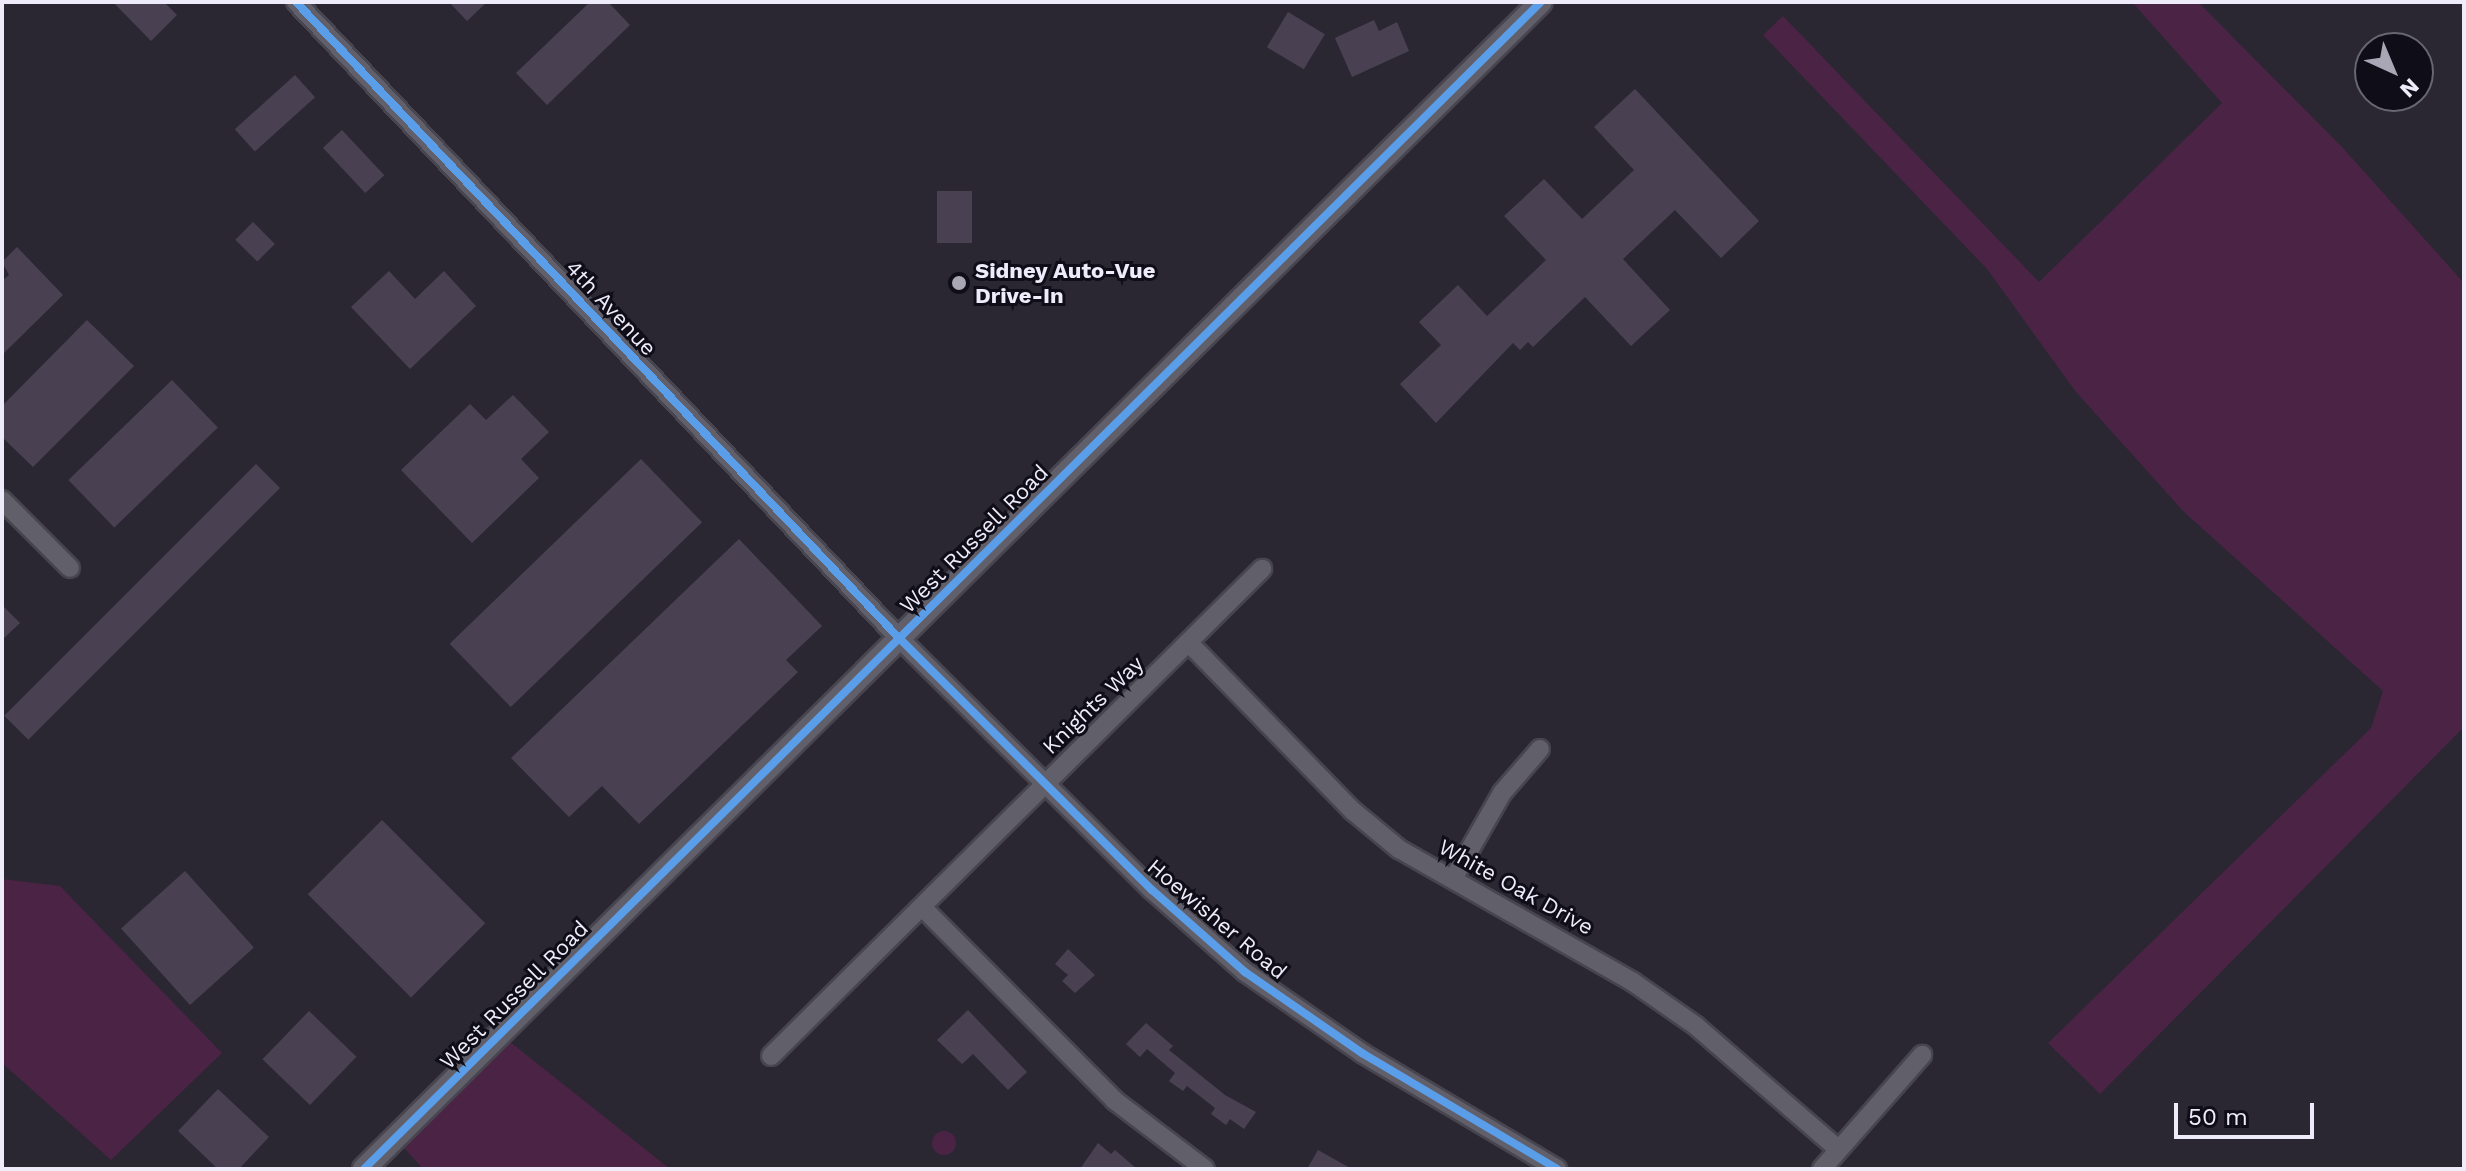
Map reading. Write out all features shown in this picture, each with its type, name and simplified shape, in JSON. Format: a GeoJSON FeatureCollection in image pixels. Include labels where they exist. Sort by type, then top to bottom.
{"type":"FeatureCollection","features":[{"type":"Feature","properties":{"kind":"street","name":"4th Avenue"},"geometry":{"type":"LineString","coordinates":[[296,2],[899,638]]}},
{"type":"Feature","properties":{"kind":"street","name":"West Russell Road"},"geometry":{"type":"LineString","coordinates":[[364,1169],[1541,2]]}},
{"type":"Feature","properties":{"kind":"street"},"geometry":{"type":"LineString","coordinates":[[2,500],[70,568]]}},
{"type":"Feature","properties":{"kind":"street","name":"Knights Way"},"geometry":{"type":"LineString","coordinates":[[771,1056],[1190,644],[1262,569]]}},
{"type":"Feature","properties":{"kind":"street","name":"Hoewisher Road"},"geometry":{"type":"LineString","coordinates":[[899,638],[1152,890],[1245,972],[1362,1053],[1557,1169]]}},
{"type":"Feature","properties":{"kind":"street","name":"White Oak Drive"},"geometry":{"type":"LineString","coordinates":[[1190,644],[1353,811],[1399,849],[1586,954],[1696,1026],[1838,1149]]}},
{"type":"Feature","properties":{"kind":"street"},"geometry":{"type":"LineString","coordinates":[[1453,879],[1502,793],[1540,749]]}},
{"type":"Feature","properties":{"kind":"street"},"geometry":{"type":"LineString","coordinates":[[923,908],[1114,1100],[1205,1169]]}},
{"type":"Feature","properties":{"kind":"street"},"geometry":{"type":"LineString","coordinates":[[1822,1169],[1922,1055]]}},
{"type":"Feature","properties":{"kind":"shaded area"},"geometry":{"type":"Polygon","coordinates":[[[2132,2],[2198,2],[2342,147],[2464,283],[2464,727],[2100,1094],[2048,1043],[2371,728],[2383,691],[2184,512],[2076,392],[1987,269],[1763,35],[1783,16],[2039,282],[2222,103],[2132,2]]]}},
{"type":"Feature","properties":{"kind":"shaded area"},"geometry":{"type":"Polygon","coordinates":[[[2,879],[60,886],[222,1053],[111,1160],[2,1063],[2,879]]]}},
{"type":"Feature","properties":{"kind":"shaded area"},"geometry":{"type":"Polygon","coordinates":[[[500,1034],[670,1169],[423,1169],[395,1138],[500,1034]]]}},
{"type":"Feature","properties":{"kind":"shaded area"},"geometry":{"type":"Polygon","coordinates":[[[944,1131],[952,1135],[956,1143],[952,1151],[944,1155],[936,1151],[932,1143],[936,1135],[944,1131]]]}},
{"type":"Feature","properties":{"kind":"building"},"geometry":{"type":"Polygon","coordinates":[[[113,2],[164,2],[177,15],[151,41],[113,2]]]}},
{"type":"Feature","properties":{"kind":"building"},"geometry":{"type":"Polygon","coordinates":[[[449,2],[487,2],[467,21],[449,2]]]}},
{"type":"Feature","properties":{"kind":"building"},"geometry":{"type":"Polygon","coordinates":[[[590,2],[608,2],[630,25],[547,105],[516,73],[590,2]]]}},
{"type":"Feature","properties":{"kind":"building"},"geometry":{"type":"Polygon","coordinates":[[[1288,12],[1325,34],[1304,69],[1267,47],[1288,12]]]}},
{"type":"Feature","properties":{"kind":"building"},"geometry":{"type":"Polygon","coordinates":[[[1374,20],[1379,31],[1397,22],[1409,51],[1352,77],[1335,38],[1374,20]]]}},
{"type":"Feature","properties":{"kind":"building"},"geometry":{"type":"Polygon","coordinates":[[[295,75],[315,97],[255,151],[235,129],[295,75]]]}},
{"type":"Feature","properties":{"kind":"building"},"geometry":{"type":"Polygon","coordinates":[[[1635,89],[1759,221],[1721,258],[1675,210],[1623,259],[1670,310],[1631,346],[1585,297],[1533,347],[1528,342],[1520,350],[1513,343],[1436,423],[1400,384],[1441,345],[1419,322],[1458,285],[1487,316],[1546,260],[1504,216],[1544,179],[1582,219],[1634,170],[1594,127],[1635,89]]]}},
{"type":"Feature","properties":{"kind":"building"},"geometry":{"type":"Polygon","coordinates":[[[342,130],[384,175],[365,193],[323,148],[342,130]]]}},
{"type":"Feature","properties":{"kind":"building"},"geometry":{"type":"Polygon","coordinates":[[[937,191],[972,191],[972,243],[937,243],[937,191]]]}},
{"type":"Feature","properties":{"kind":"building"},"geometry":{"type":"Polygon","coordinates":[[[253,222],[275,244],[257,262],[235,240],[253,222]]]}},
{"type":"Feature","properties":{"kind":"building"},"geometry":{"type":"Polygon","coordinates":[[[17,247],[63,295],[2,355],[2,281],[9,275],[2,262],[17,247]]]}},
{"type":"Feature","properties":{"kind":"building"},"geometry":{"type":"Polygon","coordinates":[[[389,271],[415,299],[444,271],[476,306],[410,369],[351,307],[389,271]]]}},
{"type":"Feature","properties":{"kind":"building"},"geometry":{"type":"Polygon","coordinates":[[[87,320],[134,366],[33,467],[2,437],[2,406],[87,320]]]}},
{"type":"Feature","properties":{"kind":"building"},"geometry":{"type":"Polygon","coordinates":[[[172,380],[218,427],[114,528],[68,480],[172,380]]]}},
{"type":"Feature","properties":{"kind":"building"},"geometry":{"type":"Polygon","coordinates":[[[513,395],[549,432],[521,459],[539,478],[472,543],[401,470],[470,404],[486,420],[513,395]]]}},
{"type":"Feature","properties":{"kind":"building"},"geometry":{"type":"Polygon","coordinates":[[[641,459],[702,522],[511,707],[450,644],[641,459]]]}},
{"type":"Feature","properties":{"kind":"building"},"geometry":{"type":"Polygon","coordinates":[[[256,464],[280,488],[28,740],[4,716],[256,464]]]}},
{"type":"Feature","properties":{"kind":"building"},"geometry":{"type":"Polygon","coordinates":[[[739,539],[822,626],[786,660],[798,672],[639,824],[602,786],[569,817],[511,758],[739,539]]]}},
{"type":"Feature","properties":{"kind":"building"},"geometry":{"type":"Polygon","coordinates":[[[2,605],[20,623],[2,640],[2,605]]]}},
{"type":"Feature","properties":{"kind":"building"},"geometry":{"type":"Polygon","coordinates":[[[382,820],[485,923],[411,997],[308,894],[382,820]]]}},
{"type":"Feature","properties":{"kind":"building"},"geometry":{"type":"Polygon","coordinates":[[[185,871],[254,948],[190,1005],[121,929],[185,871]]]}},
{"type":"Feature","properties":{"kind":"building"},"geometry":{"type":"Polygon","coordinates":[[[1068,949],[1095,975],[1075,993],[1062,981],[1068,975],[1055,964],[1068,949]]]}},
{"type":"Feature","properties":{"kind":"building"},"geometry":{"type":"Polygon","coordinates":[[[968,1010],[1027,1072],[1008,1090],[973,1054],[962,1064],[937,1040],[968,1010]]]}},
{"type":"Feature","properties":{"kind":"building"},"geometry":{"type":"Polygon","coordinates":[[[309,1011],[356,1057],[310,1105],[262,1059],[309,1011]]]}},
{"type":"Feature","properties":{"kind":"building"},"geometry":{"type":"Polygon","coordinates":[[[1146,1023],[1173,1046],[1169,1050],[1225,1095],[1256,1112],[1244,1129],[1230,1119],[1226,1125],[1211,1114],[1215,1108],[1187,1086],[1183,1091],[1169,1081],[1175,1073],[1147,1049],[1140,1057],[1126,1044],[1146,1023]]]}},
{"type":"Feature","properties":{"kind":"building"},"geometry":{"type":"Polygon","coordinates":[[[218,1089],[269,1137],[239,1169],[218,1169],[178,1131],[218,1089]]]}},
{"type":"Feature","properties":{"kind":"building"},"geometry":{"type":"Polygon","coordinates":[[[1098,1143],[1111,1154],[1115,1150],[1137,1169],[1080,1169],[1098,1143]]]}},
{"type":"Feature","properties":{"kind":"building"},"geometry":{"type":"Polygon","coordinates":[[[1318,1150],[1352,1169],[1307,1169],[1318,1150]]]}},
{"type":"Feature","properties":{"kind":"cycle path"},"geometry":{"type":"LineString","coordinates":[[296,2],[899,638],[1152,890],[1245,972],[1362,1053],[1557,1169]]}},
{"type":"Feature","properties":{"kind":"cycle path"},"geometry":{"type":"LineString","coordinates":[[364,1169],[1541,2]]}},
{"type":"Feature","properties":{"kind":"place","name":"Sidney Auto-Vue Drive-In"},"geometry":{"type":"Point","coordinates":[959,283]}}]}
